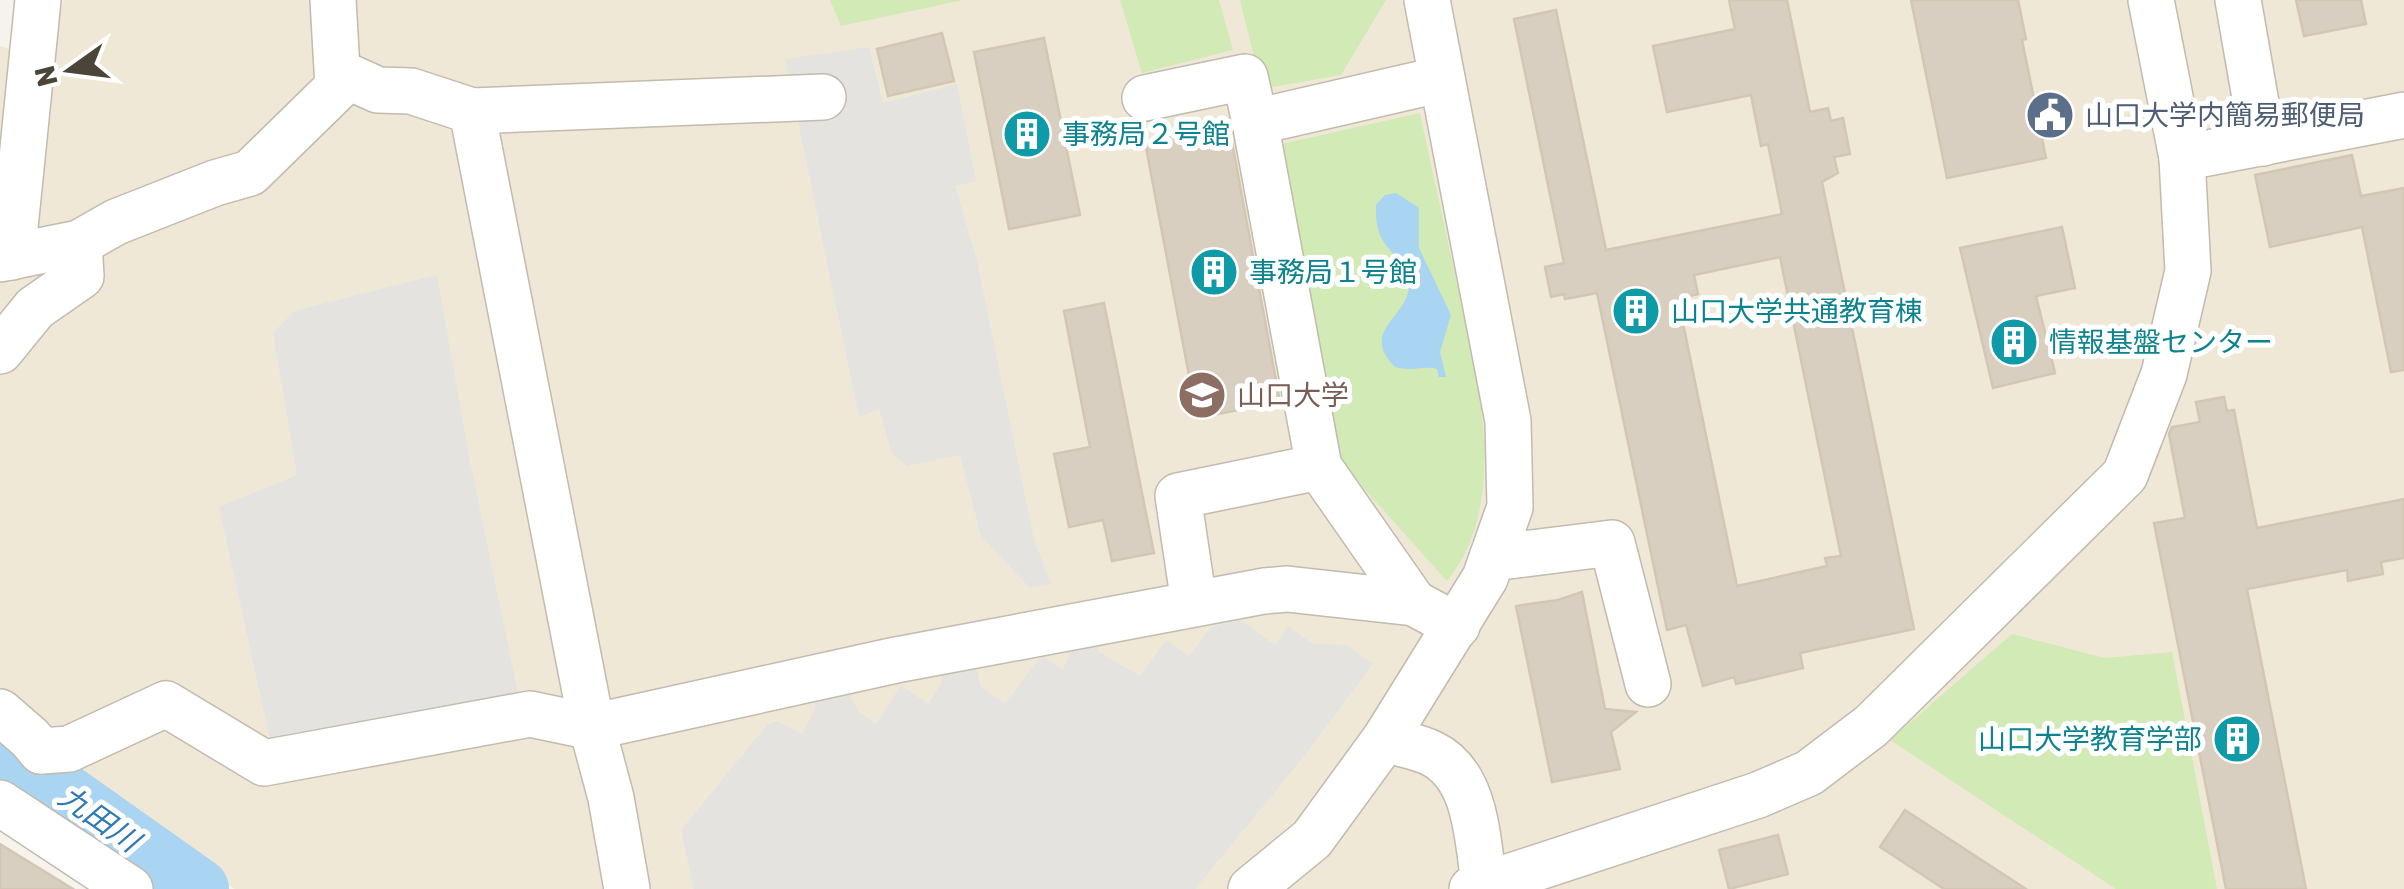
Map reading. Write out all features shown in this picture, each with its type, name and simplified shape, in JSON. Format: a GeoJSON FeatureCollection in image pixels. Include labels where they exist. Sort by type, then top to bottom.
{"type":"FeatureCollection","features":[{"type":"Feature","properties":{"kind":"street"},"geometry":{"type":"LineString","coordinates":[[38,0],[6,258],[80,243],[116,222],[250,173],[338,88],[333,0]]}},
{"type":"Feature","properties":{"kind":"street"},"geometry":{"type":"LineString","coordinates":[[1251,889],[1312,839],[1385,739],[1485,578],[1510,507],[1508,420],[1428,0]]}},
{"type":"Feature","properties":{"kind":"street"},"geometry":{"type":"LineString","coordinates":[[1385,739],[1432,753],[1454,769],[1468,793],[1480,887],[1758,795],[1810,773],[1871,726],[2125,475],[2164,374],[2188,271],[2182,158],[2151,0]]}},
{"type":"Feature","properties":{"kind":"street"},"geometry":{"type":"LineString","coordinates":[[2238,0],[2263,143]]}},
{"type":"Feature","properties":{"kind":"street"},"geometry":{"type":"LineString","coordinates":[[338,72],[378,90],[411,91],[472,111],[823,96]]}},
{"type":"Feature","properties":{"kind":"street"},"geometry":{"type":"LineString","coordinates":[[1146,98],[1245,78],[1319,467],[1414,603]]}},
{"type":"Feature","properties":{"kind":"street"},"geometry":{"type":"LineString","coordinates":[[1255,122],[1442,79]]}},
{"type":"Feature","properties":{"kind":"street"},"geometry":{"type":"LineString","coordinates":[[472,111],[627,889]]}},
{"type":"Feature","properties":{"kind":"street"},"geometry":{"type":"LineString","coordinates":[[2182,158],[2404,115]]}},
{"type":"Feature","properties":{"kind":"street"},"geometry":{"type":"LineString","coordinates":[[0,350],[35,308],[81,276],[80,243]]}},
{"type":"Feature","properties":{"kind":"street"},"geometry":{"type":"LineString","coordinates":[[1194,603],[1178,496],[1319,467]]}},
{"type":"Feature","properties":{"kind":"street"},"geometry":{"type":"LineString","coordinates":[[1492,558],[1612,543],[1648,684]]}},
{"type":"Feature","properties":{"kind":"street"},"geometry":{"type":"LineString","coordinates":[[40,751],[69,750],[166,704],[264,763],[530,714],[592,727],[896,660],[1287,589],[1414,603],[1457,626]]}},
{"type":"Feature","properties":{"kind":"street"},"geometry":{"type":"LineString","coordinates":[[0,712],[40,751]]}},
{"type":"Feature","properties":{"kind":"street"},"geometry":{"type":"LineString","coordinates":[[40,751],[3,805],[130,889]]}},
{"type":"Feature","properties":{"kind":"shaded area","name":"山口大学"},"geometry":{"type":"Polygon","coordinates":[[[63,0],[2404,0],[2404,889],[235,889],[94,798],[0,727],[0,46],[51,63],[63,0]]]}},
{"type":"Feature","properties":{"kind":"shaded area"},"geometry":{"type":"Polygon","coordinates":[[[869,47],[883,103],[957,84],[976,181],[955,186],[976,256],[1034,540],[1051,584],[1030,588],[981,536],[960,455],[907,466],[892,454],[879,409],[859,417],[785,59],[869,47]]]}},
{"type":"Feature","properties":{"kind":"shaded area"},"geometry":{"type":"Polygon","coordinates":[[[437,275],[519,699],[271,744],[219,507],[297,475],[273,333],[294,311],[437,275]]]}},
{"type":"Feature","properties":{"kind":"shaded area"},"geometry":{"type":"Polygon","coordinates":[[[1240,620],[1275,645],[1288,626],[1313,644],[1347,645],[1373,664],[1305,755],[1195,889],[694,889],[681,830],[767,725],[777,721],[802,734],[816,707],[812,697],[847,689],[858,711],[876,724],[901,685],[928,704],[942,682],[941,672],[975,663],[981,687],[1005,703],[1042,656],[1063,670],[1069,656],[1066,647],[1097,641],[1099,652],[1140,676],[1166,640],[1189,656],[1211,627],[1240,620]]]}},
{"type":"Feature","properties":{"kind":"green space"},"geometry":{"type":"Polygon","coordinates":[[[830,0],[963,0],[841,26],[830,0]]]}},
{"type":"Feature","properties":{"kind":"green space"},"geometry":{"type":"Polygon","coordinates":[[[1120,0],[1219,0],[1233,50],[1142,73],[1120,0]]]}},
{"type":"Feature","properties":{"kind":"green space"},"geometry":{"type":"Polygon","coordinates":[[[1240,0],[1386,0],[1341,75],[1262,89],[1240,0]]]}},
{"type":"Feature","properties":{"kind":"green space"},"geometry":{"type":"Polygon","coordinates":[[[1420,113],[1471,347],[1484,430],[1479,511],[1467,548],[1447,581],[1341,463],[1277,145],[1420,113]]]}},
{"type":"Feature","properties":{"kind":"green space"},"geometry":{"type":"Polygon","coordinates":[[[2012,634],[2105,658],[2172,652],[2217,889],[2116,889],[1890,740],[2012,634]]]}},
{"type":"Feature","properties":{"kind":"water"},"geometry":{"type":"Polygon","coordinates":[[[1396,193],[1419,208],[1419,248],[1451,315],[1440,352],[1446,377],[1439,377],[1433,368],[1395,367],[1382,343],[1383,333],[1402,306],[1409,284],[1406,271],[1381,237],[1377,221],[1376,205],[1385,195],[1396,193]]]}},
{"type":"Feature","properties":{"kind":"building","name":"山口大学共通教育棟"},"geometry":{"type":"Polygon","coordinates":[[[1729,0],[1787,0],[1810,112],[1828,108],[1831,121],[1843,118],[1850,154],[1834,157],[1838,173],[1822,182],[1914,629],[1800,653],[1803,668],[1736,684],[1734,677],[1703,686],[1686,625],[1667,630],[1597,293],[1565,299],[1564,294],[1551,297],[1545,267],[1564,263],[1514,19],[1556,10],[1606,250],[1782,214],[1768,144],[1761,146],[1751,95],[1667,112],[1653,46],[1735,29],[1729,0]],[[1780,257],[1694,275],[1698,294],[1678,299],[1737,586],[1827,566],[1825,558],[1841,556],[1780,257]]]}},
{"type":"Feature","properties":{"kind":"building"},"geometry":{"type":"Polygon","coordinates":[[[1911,0],[2018,0],[2026,39],[2022,40],[2046,158],[1947,178],[1911,0]]]}},
{"type":"Feature","properties":{"kind":"building"},"geometry":{"type":"Polygon","coordinates":[[[2296,0],[2361,0],[2366,24],[2304,36],[2296,0]]]}},
{"type":"Feature","properties":{"kind":"building"},"geometry":{"type":"Polygon","coordinates":[[[942,33],[954,81],[888,96],[877,49],[942,33]]]}},
{"type":"Feature","properties":{"kind":"building","name":"事務局２号館"},"geometry":{"type":"Polygon","coordinates":[[[1044,38],[1080,215],[1009,229],[974,52],[1044,38]]]}},
{"type":"Feature","properties":{"kind":"building","name":"事務局１号館"},"geometry":{"type":"Polygon","coordinates":[[[1229,126],[1280,402],[1197,418],[1145,142],[1229,126]]]}},
{"type":"Feature","properties":{"kind":"building"},"geometry":{"type":"Polygon","coordinates":[[[2352,155],[2361,196],[2404,188],[2404,370],[2391,372],[2362,227],[2270,247],[2255,175],[2352,155]]]}},
{"type":"Feature","properties":{"kind":"building"},"geometry":{"type":"Polygon","coordinates":[[[2062,227],[2075,288],[2036,296],[2055,373],[1993,388],[1960,248],[2062,227]]]}},
{"type":"Feature","properties":{"kind":"building"},"geometry":{"type":"Polygon","coordinates":[[[1104,303],[1154,553],[1112,561],[1103,520],[1069,527],[1054,454],[1090,447],[1064,311],[1104,303]]]}},
{"type":"Feature","properties":{"kind":"building","name":"山口大学教育学部"},"geometry":{"type":"Polygon","coordinates":[[[2224,397],[2227,411],[2234,410],[2257,528],[2404,499],[2404,558],[2381,562],[2383,574],[2348,581],[2347,570],[2247,589],[2306,889],[2226,889],[2154,523],[2185,518],[2169,434],[2172,427],[2200,422],[2196,402],[2224,397]]]}},
{"type":"Feature","properties":{"kind":"building"},"geometry":{"type":"Polygon","coordinates":[[[1582,592],[1605,709],[1636,712],[1611,732],[1620,769],[1552,782],[1516,606],[1582,592]]]}},
{"type":"Feature","properties":{"kind":"building"},"geometry":{"type":"Polygon","coordinates":[[[1905,810],[2026,889],[1944,889],[1880,847],[1905,810]]]}},
{"type":"Feature","properties":{"kind":"building"},"geometry":{"type":"Polygon","coordinates":[[[1778,835],[1788,874],[1729,889],[1719,850],[1778,835]]]}},
{"type":"Feature","properties":{"kind":"building"},"geometry":{"type":"Polygon","coordinates":[[[0,844],[73,889],[0,889],[0,844]]]}},
{"type":"Feature","properties":{"kind":"waterway","name":"九田川"},"geometry":{"type":"LineString","coordinates":[[0,749],[198,889]]}},
{"type":"Feature","properties":{"kind":"place","name":"山口大学内簡易郵便局"},"geometry":{"type":"Point","coordinates":[2050,115]}},
{"type":"Feature","properties":{"kind":"place","name":"事務局２号館"},"geometry":{"type":"Point","coordinates":[1027,134]}},
{"type":"Feature","properties":{"kind":"place","name":"事務局１号館"},"geometry":{"type":"Point","coordinates":[1214,272]}},
{"type":"Feature","properties":{"kind":"place","name":"山口大学共通教育棟"},"geometry":{"type":"Point","coordinates":[1636,311]}},
{"type":"Feature","properties":{"kind":"place","name":"情報基盤センター"},"geometry":{"type":"Point","coordinates":[2014,342]}},
{"type":"Feature","properties":{"kind":"place","name":"山口大学"},"geometry":{"type":"Point","coordinates":[1202,395]}},
{"type":"Feature","properties":{"kind":"place","name":"山口大学教育学部"},"geometry":{"type":"Point","coordinates":[2237,739]}}]}
